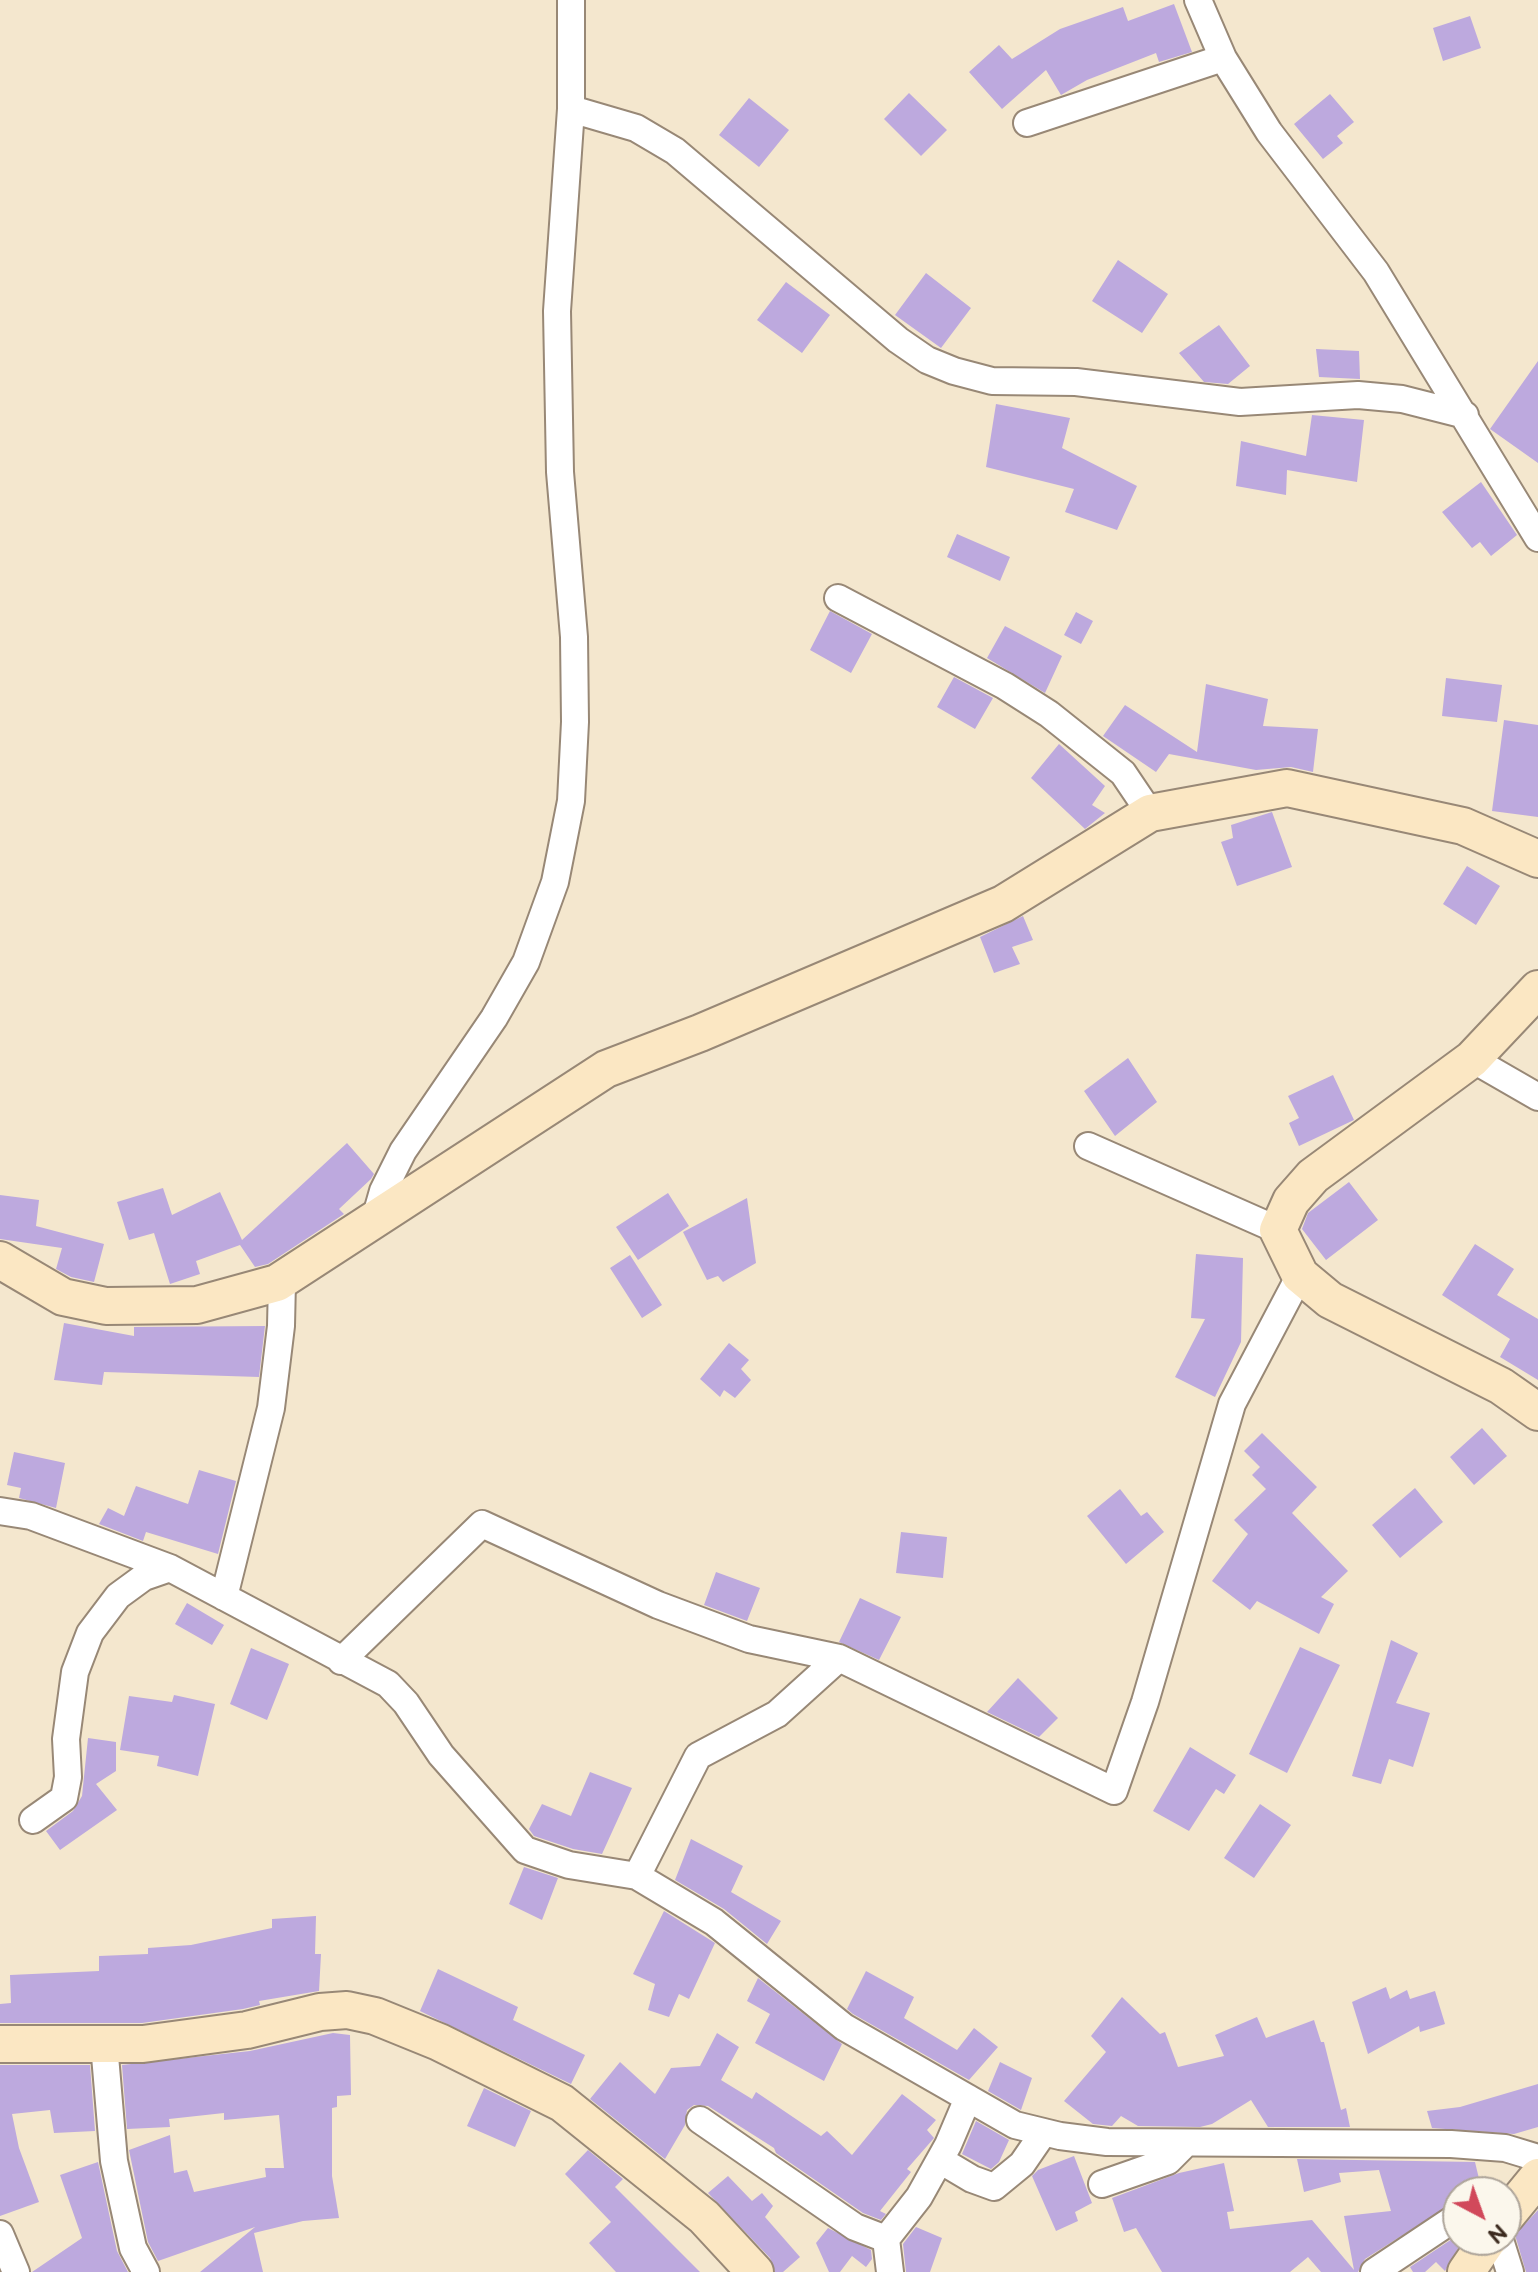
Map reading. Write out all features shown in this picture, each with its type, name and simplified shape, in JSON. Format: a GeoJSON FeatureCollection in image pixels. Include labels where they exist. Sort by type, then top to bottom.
{"type":"FeatureCollection","features":[{"type":"Feature","properties":{"kind":"street"},"geometry":{"type":"LineString","coordinates":[[375,1219],[383,1191],[403,1151],[494,1018],[526,962],[555,882],[571,801],[575,722],[574,637],[560,472],[557,311],[571,109],[571,0]]}},
{"type":"Feature","properties":{"kind":"street"},"geometry":{"type":"LineString","coordinates":[[1198,0],[1223,58],[1269,132],[1376,272],[1538,538]]}},
{"type":"Feature","properties":{"kind":"street"},"geometry":{"type":"LineString","coordinates":[[1027,123],[1223,58]]}},
{"type":"Feature","properties":{"kind":"street"},"geometry":{"type":"LineString","coordinates":[[571,109],[636,128],[675,151],[898,340],[927,360],[954,371],[992,381],[1091,383],[1240,402],[1373,396],[1402,399],[1465,415]]}},
{"type":"Feature","properties":{"kind":"street"},"geometry":{"type":"LineString","coordinates":[[838,598],[1005,686],[1049,714],[1123,773],[1150,813]]}},
{"type":"Feature","properties":{"kind":"street"},"geometry":{"type":"LineString","coordinates":[[0,1260],[63,1297],[106,1306],[197,1305],[282,1281],[606,1069],[700,1033],[1003,904],[1150,813],[1287,788],[1463,826],[1538,859]]}},
{"type":"Feature","properties":{"kind":"street"},"geometry":{"type":"LineString","coordinates":[[1278,1230],[1291,1201],[1313,1176],[1472,1059],[1538,989]]}},
{"type":"Feature","properties":{"kind":"street"},"geometry":{"type":"LineString","coordinates":[[1472,1059],[1538,1097]]}},
{"type":"Feature","properties":{"kind":"street"},"geometry":{"type":"LineString","coordinates":[[1088,1146],[1278,1230],[1300,1275],[1330,1300],[1501,1386],[1538,1412]]}},
{"type":"Feature","properties":{"kind":"street"},"geometry":{"type":"LineString","coordinates":[[341,1661],[482,1524],[658,1605],[749,1639],[839,1658],[1114,1791],[1145,1702],[1232,1404],[1300,1275]]}},
{"type":"Feature","properties":{"kind":"street"},"geometry":{"type":"LineString","coordinates":[[224,1597],[271,1408],[281,1326],[282,1281]]}},
{"type":"Feature","properties":{"kind":"street"},"geometry":{"type":"LineString","coordinates":[[0,1511],[31,1516],[170,1568],[388,1684],[406,1703],[441,1755],[525,1850],[569,1865],[637,1876],[714,1922],[844,2027],[1015,2125],[1087,2140],[1451,2144],[1505,2148],[1538,2158]]}},
{"type":"Feature","properties":{"kind":"street"},"geometry":{"type":"LineString","coordinates":[[33,1820],[64,1798],[68,1777],[66,1739],[75,1672],[90,1633],[118,1596],[144,1577],[170,1568]]}},
{"type":"Feature","properties":{"kind":"street"},"geometry":{"type":"LineString","coordinates":[[637,1876],[698,1756],[777,1714],[839,1658]]}},
{"type":"Feature","properties":{"kind":"street"},"geometry":{"type":"LineString","coordinates":[[0,2044],[143,2044],[247,2030],[320,2012],[347,2010],[375,2016],[439,2042],[562,2103],[704,2217],[755,2272]]}},
{"type":"Feature","properties":{"kind":"street"},"geometry":{"type":"LineString","coordinates":[[104,2044],[114,2161],[133,2248],[144,2272]]}},
{"type":"Feature","properties":{"kind":"street"},"geometry":{"type":"LineString","coordinates":[[890,2272],[886,2239],[919,2197],[940,2160],[968,2098]]}},
{"type":"Feature","properties":{"kind":"street"},"geometry":{"type":"LineString","coordinates":[[700,2120],[855,2227],[886,2239]]}},
{"type":"Feature","properties":{"kind":"street"},"geometry":{"type":"LineString","coordinates":[[940,2160],[972,2179],[994,2187],[1022,2164],[1044,2132]]}},
{"type":"Feature","properties":{"kind":"street"},"geometry":{"type":"LineString","coordinates":[[1087,2140],[1104,2191],[1168,2161],[1186,2143]]}},
{"type":"Feature","properties":{"kind":"street"},"geometry":{"type":"LineString","coordinates":[[1522,2196],[1538,2177]]}},
{"type":"Feature","properties":{"kind":"street"},"geometry":{"type":"LineString","coordinates":[[1374,2272],[1442,2227]]}},
{"type":"Feature","properties":{"kind":"street"},"geometry":{"type":"LineString","coordinates":[[0,2234],[14,2271]]}},
{"type":"Feature","properties":{"kind":"building"},"geometry":{"type":"Polygon","coordinates":[[[1174,4],[1192,52],[1159,62],[1156,53],[1087,80],[1061,95],[1046,70],[1002,109],[969,72],[999,45],[1012,59],[1060,29],[1123,7],[1128,21],[1174,4]]]}},
{"type":"Feature","properties":{"kind":"building"},"geometry":{"type":"Polygon","coordinates":[[[1470,16],[1481,48],[1443,61],[1433,28],[1470,16]]]}},
{"type":"Feature","properties":{"kind":"building"},"geometry":{"type":"Polygon","coordinates":[[[909,93],[947,130],[921,156],[884,119],[909,93]]]}},
{"type":"Feature","properties":{"kind":"building"},"geometry":{"type":"Polygon","coordinates":[[[1330,94],[1354,122],[1337,136],[1343,143],[1323,159],[1294,124],[1330,94]]]}},
{"type":"Feature","properties":{"kind":"building"},"geometry":{"type":"Polygon","coordinates":[[[749,98],[789,130],[759,167],[719,135],[749,98]]]}},
{"type":"Feature","properties":{"kind":"building"},"geometry":{"type":"Polygon","coordinates":[[[1118,260],[1168,294],[1142,333],[1092,301],[1118,260]]]}},
{"type":"Feature","properties":{"kind":"building"},"geometry":{"type":"Polygon","coordinates":[[[926,273],[971,308],[941,348],[895,315],[926,273]]]}},
{"type":"Feature","properties":{"kind":"building"},"geometry":{"type":"Polygon","coordinates":[[[786,282],[830,315],[802,353],[757,320],[786,282]]]}},
{"type":"Feature","properties":{"kind":"building"},"geometry":{"type":"Polygon","coordinates":[[[1219,325],[1250,366],[1228,384],[1204,382],[1179,353],[1219,325]]]}},
{"type":"Feature","properties":{"kind":"building"},"geometry":{"type":"Polygon","coordinates":[[[1316,349],[1359,351],[1360,379],[1319,377],[1316,349]]]}},
{"type":"Feature","properties":{"kind":"building"},"geometry":{"type":"Polygon","coordinates":[[[1538,361],[1538,463],[1490,429],[1538,361]]]}},
{"type":"Feature","properties":{"kind":"building"},"geometry":{"type":"Polygon","coordinates":[[[996,404],[1070,418],[1062,448],[1137,486],[1117,530],[1065,512],[1074,489],[986,467],[996,404]]]}},
{"type":"Feature","properties":{"kind":"building"},"geometry":{"type":"Polygon","coordinates":[[[1312,415],[1364,420],[1357,482],[1287,470],[1286,495],[1236,486],[1241,441],[1306,456],[1312,415]]]}},
{"type":"Feature","properties":{"kind":"building"},"geometry":{"type":"Polygon","coordinates":[[[1481,482],[1517,535],[1491,556],[1480,542],[1472,548],[1442,512],[1481,482]]]}},
{"type":"Feature","properties":{"kind":"building"},"geometry":{"type":"Polygon","coordinates":[[[957,534],[1010,557],[1000,581],[947,557],[957,534]]]}},
{"type":"Feature","properties":{"kind":"building"},"geometry":{"type":"Polygon","coordinates":[[[830,611],[872,634],[851,673],[810,650],[830,611]]]}},
{"type":"Feature","properties":{"kind":"building"},"geometry":{"type":"Polygon","coordinates":[[[1076,612],[1093,621],[1081,644],[1064,635],[1076,612]]]}},
{"type":"Feature","properties":{"kind":"building"},"geometry":{"type":"Polygon","coordinates":[[[1005,626],[1062,656],[1045,693],[987,658],[1005,626]]]}},
{"type":"Feature","properties":{"kind":"building"},"geometry":{"type":"Polygon","coordinates":[[[954,677],[993,698],[975,729],[937,707],[954,677]]]}},
{"type":"Feature","properties":{"kind":"building"},"geometry":{"type":"Polygon","coordinates":[[[1446,678],[1502,685],[1497,722],[1442,716],[1446,678]]]}},
{"type":"Feature","properties":{"kind":"building"},"geometry":{"type":"Polygon","coordinates":[[[1206,684],[1268,699],[1263,726],[1318,729],[1313,772],[1291,767],[1256,770],[1169,754],[1156,772],[1103,736],[1125,705],[1197,752],[1206,684]]]}},
{"type":"Feature","properties":{"kind":"building"},"geometry":{"type":"Polygon","coordinates":[[[1504,720],[1538,725],[1538,817],[1492,811],[1504,720]]]}},
{"type":"Feature","properties":{"kind":"building"},"geometry":{"type":"Polygon","coordinates":[[[1059,744],[1105,786],[1092,805],[1105,813],[1085,829],[1031,778],[1059,744]]]}},
{"type":"Feature","properties":{"kind":"building"},"geometry":{"type":"Polygon","coordinates":[[[1272,812],[1292,867],[1237,886],[1221,842],[1233,838],[1231,825],[1272,812]]]}},
{"type":"Feature","properties":{"kind":"building"},"geometry":{"type":"Polygon","coordinates":[[[1467,866],[1500,886],[1476,925],[1443,904],[1467,866]]]}},
{"type":"Feature","properties":{"kind":"building"},"geometry":{"type":"Polygon","coordinates":[[[1023,916],[1033,940],[1012,947],[1020,964],[994,973],[980,937],[1023,916]]]}},
{"type":"Feature","properties":{"kind":"building"},"geometry":{"type":"Polygon","coordinates":[[[1128,1058],[1157,1102],[1115,1136],[1084,1091],[1128,1058]]]}},
{"type":"Feature","properties":{"kind":"building"},"geometry":{"type":"Polygon","coordinates":[[[1333,1075],[1354,1120],[1299,1146],[1289,1123],[1299,1118],[1288,1096],[1333,1075]]]}},
{"type":"Feature","properties":{"kind":"building"},"geometry":{"type":"Polygon","coordinates":[[[347,1143],[374,1174],[371,1179],[339,1209],[344,1214],[268,1264],[255,1267],[240,1245],[196,1261],[200,1274],[170,1284],[154,1233],[129,1240],[117,1202],[163,1188],[172,1215],[220,1192],[242,1240],[347,1143]]]}},
{"type":"Feature","properties":{"kind":"building"},"geometry":{"type":"Polygon","coordinates":[[[1349,1182],[1378,1220],[1326,1260],[1302,1229],[1308,1213],[1349,1182]]]}},
{"type":"Feature","properties":{"kind":"building"},"geometry":{"type":"Polygon","coordinates":[[[668,1193],[689,1226],[638,1260],[616,1227],[668,1193]]]}},
{"type":"Feature","properties":{"kind":"building"},"geometry":{"type":"Polygon","coordinates":[[[0,1195],[39,1200],[36,1226],[104,1244],[94,1282],[71,1277],[56,1269],[62,1248],[0,1239],[0,1195]]]}},
{"type":"Feature","properties":{"kind":"building"},"geometry":{"type":"Polygon","coordinates":[[[747,1198],[756,1263],[723,1282],[718,1276],[707,1280],[683,1232],[747,1198]]]}},
{"type":"Feature","properties":{"kind":"building"},"geometry":{"type":"Polygon","coordinates":[[[1475,1244],[1514,1269],[1497,1295],[1538,1319],[1538,1380],[1500,1357],[1510,1339],[1442,1295],[1475,1244]]]}},
{"type":"Feature","properties":{"kind":"building"},"geometry":{"type":"Polygon","coordinates":[[[1196,1254],[1243,1258],[1241,1342],[1215,1397],[1175,1377],[1205,1319],[1191,1318],[1196,1254]]]}},
{"type":"Feature","properties":{"kind":"building"},"geometry":{"type":"Polygon","coordinates":[[[630,1255],[662,1305],[642,1318],[610,1268],[630,1255]]]}},
{"type":"Feature","properties":{"kind":"building"},"geometry":{"type":"Polygon","coordinates":[[[64,1323],[134,1336],[134,1327],[265,1326],[259,1377],[104,1372],[102,1385],[54,1380],[64,1323]]]}},
{"type":"Feature","properties":{"kind":"building"},"geometry":{"type":"Polygon","coordinates":[[[729,1343],[749,1360],[741,1369],[751,1380],[735,1398],[724,1390],[720,1397],[700,1379],[729,1343]]]}},
{"type":"Feature","properties":{"kind":"building"},"geometry":{"type":"Polygon","coordinates":[[[1482,1428],[1507,1456],[1474,1485],[1450,1457],[1482,1428]]]}},
{"type":"Feature","properties":{"kind":"building"},"geometry":{"type":"Polygon","coordinates":[[[1262,1433],[1317,1487],[1292,1513],[1348,1571],[1321,1597],[1334,1604],[1319,1634],[1257,1601],[1250,1610],[1212,1581],[1248,1534],[1234,1520],[1266,1489],[1252,1475],[1260,1467],[1244,1451],[1262,1433]]]}},
{"type":"Feature","properties":{"kind":"building"},"geometry":{"type":"Polygon","coordinates":[[[14,1452],[65,1463],[56,1508],[19,1498],[21,1488],[7,1485],[14,1452]]]}},
{"type":"Feature","properties":{"kind":"building"},"geometry":{"type":"Polygon","coordinates":[[[199,1470],[236,1481],[218,1554],[146,1532],[143,1541],[99,1524],[108,1508],[124,1516],[136,1486],[188,1504],[199,1470]]]}},
{"type":"Feature","properties":{"kind":"building"},"geometry":{"type":"Polygon","coordinates":[[[1415,1488],[1443,1522],[1400,1558],[1372,1525],[1415,1488]]]}},
{"type":"Feature","properties":{"kind":"building"},"geometry":{"type":"Polygon","coordinates":[[[1120,1489],[1141,1516],[1147,1512],[1164,1532],[1126,1564],[1087,1516],[1120,1489]]]}},
{"type":"Feature","properties":{"kind":"building"},"geometry":{"type":"Polygon","coordinates":[[[901,1532],[947,1537],[943,1578],[896,1573],[901,1532]]]}},
{"type":"Feature","properties":{"kind":"building"},"geometry":{"type":"Polygon","coordinates":[[[716,1572],[760,1588],[747,1621],[704,1605],[716,1572]]]}},
{"type":"Feature","properties":{"kind":"building"},"geometry":{"type":"Polygon","coordinates":[[[860,1598],[901,1617],[879,1660],[839,1642],[860,1598]]]}},
{"type":"Feature","properties":{"kind":"building"},"geometry":{"type":"Polygon","coordinates":[[[187,1603],[224,1625],[212,1645],[175,1624],[187,1603]]]}},
{"type":"Feature","properties":{"kind":"building"},"geometry":{"type":"Polygon","coordinates":[[[1391,1640],[1418,1653],[1396,1703],[1430,1713],[1413,1767],[1389,1759],[1381,1784],[1352,1776],[1391,1640]]]}},
{"type":"Feature","properties":{"kind":"building"},"geometry":{"type":"Polygon","coordinates":[[[1300,1647],[1340,1665],[1287,1773],[1249,1754],[1300,1647]]]}},
{"type":"Feature","properties":{"kind":"building"},"geometry":{"type":"Polygon","coordinates":[[[251,1648],[289,1664],[267,1720],[230,1704],[251,1648]]]}},
{"type":"Feature","properties":{"kind":"building"},"geometry":{"type":"Polygon","coordinates":[[[1018,1678],[1058,1718],[1039,1737],[987,1712],[1018,1678]]]}},
{"type":"Feature","properties":{"kind":"building"},"geometry":{"type":"Polygon","coordinates":[[[174,1695],[215,1704],[198,1776],[157,1766],[159,1756],[120,1750],[129,1696],[172,1702],[174,1695]]]}},
{"type":"Feature","properties":{"kind":"building"},"geometry":{"type":"Polygon","coordinates":[[[88,1738],[116,1742],[116,1771],[96,1784],[117,1810],[60,1850],[46,1831],[73,1811],[82,1796],[88,1738]]]}},
{"type":"Feature","properties":{"kind":"building"},"geometry":{"type":"Polygon","coordinates":[[[1190,1747],[1236,1775],[1224,1794],[1216,1789],[1189,1831],[1153,1811],[1190,1747]]]}},
{"type":"Feature","properties":{"kind":"building"},"geometry":{"type":"Polygon","coordinates":[[[590,1772],[632,1788],[602,1854],[573,1849],[534,1836],[529,1829],[542,1804],[571,1816],[590,1772]]]}},
{"type":"Feature","properties":{"kind":"building"},"geometry":{"type":"Polygon","coordinates":[[[1260,1804],[1291,1825],[1254,1878],[1224,1858],[1260,1804]]]}},
{"type":"Feature","properties":{"kind":"building"},"geometry":{"type":"Polygon","coordinates":[[[691,1839],[743,1866],[731,1892],[781,1921],[767,1944],[724,1909],[675,1880],[691,1839]]]}},
{"type":"Feature","properties":{"kind":"building"},"geometry":{"type":"Polygon","coordinates":[[[524,1867],[558,1878],[542,1920],[509,1904],[524,1867]]]}},
{"type":"Feature","properties":{"kind":"building"},"geometry":{"type":"Polygon","coordinates":[[[664,1911],[715,1943],[689,1999],[679,1994],[669,2017],[648,2010],[655,1984],[633,1974],[664,1911]]]}},
{"type":"Feature","properties":{"kind":"building"},"geometry":{"type":"Polygon","coordinates":[[[316,1916],[315,1954],[321,1954],[319,1991],[259,2001],[260,2005],[243,2009],[142,2023],[0,2023],[0,2004],[11,2003],[10,1975],[99,1971],[99,1956],[148,1954],[148,1948],[191,1945],[272,1928],[272,1919],[316,1916]]]}},
{"type":"Feature","properties":{"kind":"building"},"geometry":{"type":"Polygon","coordinates":[[[438,1969],[518,2007],[513,2020],[585,2055],[571,2084],[420,2011],[438,1969]]]}},
{"type":"Feature","properties":{"kind":"building"},"geometry":{"type":"Polygon","coordinates":[[[866,1971],[914,1997],[904,2018],[957,2050],[974,2028],[998,2047],[969,2080],[853,2014],[847,2009],[866,1971]]]}},
{"type":"Feature","properties":{"kind":"building"},"geometry":{"type":"Polygon","coordinates":[[[758,1978],[842,2044],[824,2081],[755,2043],[770,2014],[747,2001],[758,1978]]]}},
{"type":"Feature","properties":{"kind":"building"},"geometry":{"type":"Polygon","coordinates":[[[1386,1987],[1390,1999],[1407,1990],[1410,1999],[1435,1991],[1445,2024],[1420,2032],[1419,2026],[1368,2054],[1352,2002],[1386,1987]]]}},
{"type":"Feature","properties":{"kind":"building"},"geometry":{"type":"Polygon","coordinates":[[[1122,1997],[1160,2034],[1165,2032],[1178,2067],[1224,2056],[1215,2035],[1257,2017],[1266,2038],[1314,2020],[1321,2042],[1324,2042],[1341,2110],[1346,2108],[1350,2127],[1268,2127],[1251,2100],[1212,2124],[1200,2127],[1138,2126],[1121,2116],[1112,2126],[1093,2124],[1064,2101],[1106,2052],[1091,2036],[1122,1997]]]}},
{"type":"Feature","properties":{"kind":"building"},"geometry":{"type":"Polygon","coordinates":[[[333,2033],[350,2035],[351,2095],[337,2096],[337,2107],[332,2108],[332,2176],[339,2218],[303,2221],[254,2233],[263,2272],[200,2272],[255,2227],[158,2261],[148,2242],[129,2150],[170,2135],[174,2173],[187,2170],[194,2192],[266,2177],[265,2168],[284,2168],[279,2115],[224,2120],[224,2113],[169,2119],[170,2127],[127,2129],[122,2065],[250,2051],[333,2033]]]}},
{"type":"Feature","properties":{"kind":"building"},"geometry":{"type":"Polygon","coordinates":[[[717,2033],[739,2047],[721,2080],[752,2099],[756,2092],[821,2136],[827,2131],[852,2155],[902,2094],[936,2120],[927,2130],[934,2138],[907,2169],[911,2172],[880,2211],[886,2214],[881,2220],[863,2213],[776,2153],[774,2148],[708,2106],[694,2105],[687,2110],[685,2125],[665,2159],[590,2099],[620,2062],[655,2094],[671,2068],[700,2066],[717,2033]]]}},
{"type":"Feature","properties":{"kind":"building"},"geometry":{"type":"Polygon","coordinates":[[[1000,2062],[1032,2078],[1021,2110],[988,2091],[1000,2062]]]}},
{"type":"Feature","properties":{"kind":"building"},"geometry":{"type":"Polygon","coordinates":[[[0,2065],[90,2065],[95,2131],[54,2133],[50,2110],[12,2114],[19,2148],[39,2202],[0,2216],[0,2065]]]}},
{"type":"Feature","properties":{"kind":"building"},"geometry":{"type":"Polygon","coordinates":[[[1538,2084],[1538,2127],[1514,2134],[1432,2128],[1427,2111],[1460,2107],[1538,2084]]]}},
{"type":"Feature","properties":{"kind":"building"},"geometry":{"type":"Polygon","coordinates":[[[484,2088],[531,2111],[515,2147],[467,2126],[484,2088]]]}},
{"type":"Feature","properties":{"kind":"building"},"geometry":{"type":"Polygon","coordinates":[[[976,2121],[1009,2140],[999,2162],[991,2169],[962,2154],[976,2121]]]}},
{"type":"Feature","properties":{"kind":"building"},"geometry":{"type":"Polygon","coordinates":[[[588,2150],[623,2179],[615,2187],[700,2272],[616,2272],[589,2243],[611,2222],[565,2174],[588,2150]]]}},
{"type":"Feature","properties":{"kind":"building"},"geometry":{"type":"Polygon","coordinates":[[[1074,2156],[1092,2203],[1075,2212],[1078,2221],[1056,2231],[1032,2176],[1038,2170],[1074,2156]]]}},
{"type":"Feature","properties":{"kind":"building"},"geometry":{"type":"Polygon","coordinates":[[[1297,2159],[1475,2162],[1478,2176],[1442,2176],[1442,2210],[1365,2259],[1358,2272],[1321,2272],[1308,2257],[1290,2272],[1162,2272],[1136,2228],[1124,2232],[1112,2198],[1179,2173],[1224,2163],[1234,2211],[1227,2212],[1230,2229],[1312,2220],[1354,2270],[1344,2216],[1391,2211],[1379,2170],[1339,2173],[1341,2182],[1304,2192],[1297,2159]]]}},
{"type":"Feature","properties":{"kind":"building"},"geometry":{"type":"Polygon","coordinates":[[[98,2162],[117,2251],[128,2272],[32,2272],[82,2238],[60,2175],[98,2162]]]}},
{"type":"Feature","properties":{"kind":"building"},"geometry":{"type":"Polygon","coordinates":[[[728,2176],[752,2201],[762,2193],[773,2206],[765,2217],[800,2257],[783,2272],[775,2272],[770,2258],[708,2193],[728,2176]]]}},
{"type":"Feature","properties":{"kind":"building"},"geometry":{"type":"Polygon","coordinates":[[[1538,2210],[1538,2272],[1526,2272],[1521,2256],[1522,2227],[1538,2210]]]}},
{"type":"Feature","properties":{"kind":"building"},"geometry":{"type":"Polygon","coordinates":[[[916,2227],[942,2238],[930,2272],[906,2272],[903,2244],[916,2227]]]}},
{"type":"Feature","properties":{"kind":"building"},"geometry":{"type":"Polygon","coordinates":[[[828,2228],[871,2250],[872,2259],[866,2267],[852,2256],[840,2272],[829,2272],[816,2243],[828,2228]]]}},
{"type":"Feature","properties":{"kind":"building"},"geometry":{"type":"Polygon","coordinates":[[[1442,2246],[1442,2256],[1454,2256],[1445,2271],[1436,2262],[1425,2272],[1413,2272],[1410,2267],[1442,2246]]]}}]}
